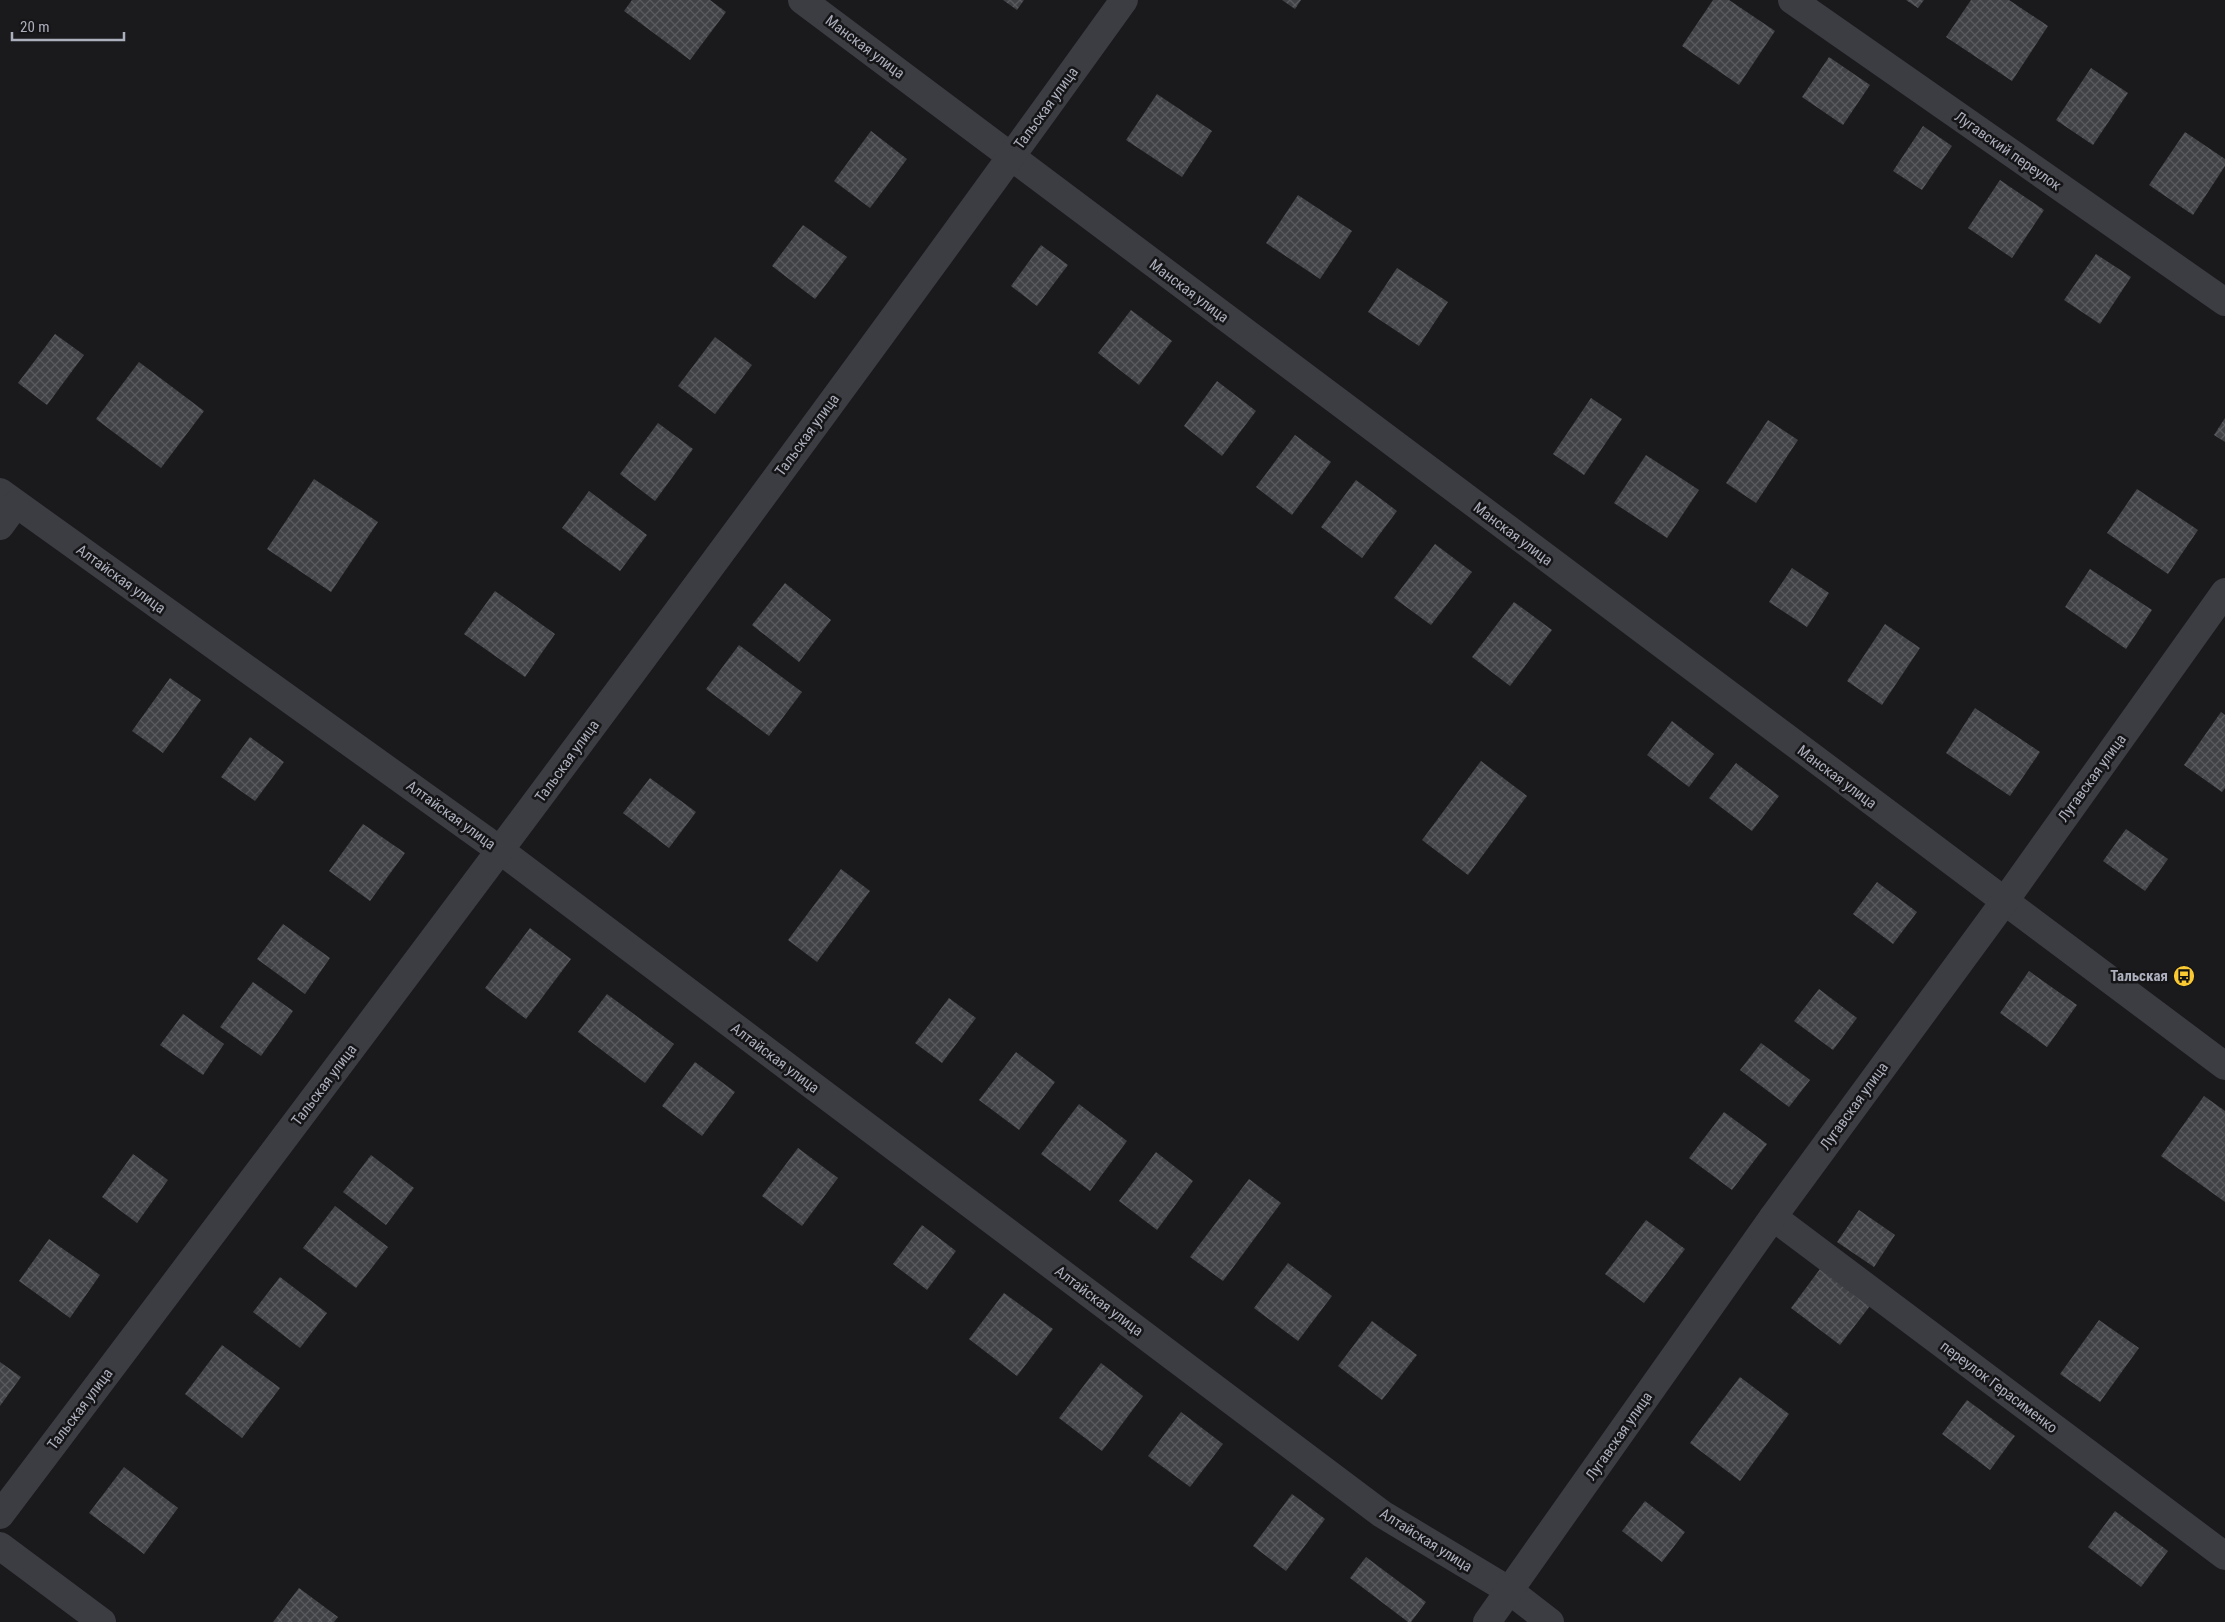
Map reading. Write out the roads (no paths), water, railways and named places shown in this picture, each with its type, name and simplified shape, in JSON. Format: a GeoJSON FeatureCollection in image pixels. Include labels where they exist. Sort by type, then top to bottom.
{"type":"FeatureCollection","features":[{"type":"Feature","properties":{"kind":"street","name":"Манская улица"},"geometry":{"type":"LineString","coordinates":[[802,0],[2225,1066]]}},
{"type":"Feature","properties":{"kind":"street","name":"Тальская улица"},"geometry":{"type":"LineString","coordinates":[[0,1515],[501,851],[1011,157],[1124,0]]}},
{"type":"Feature","properties":{"kind":"street","name":"Лугавский переулок"},"geometry":{"type":"LineString","coordinates":[[1792,0],[2225,302]]}},
{"type":"Feature","properties":{"kind":"street","name":"Алтайская улица"},"geometry":{"type":"LineString","coordinates":[[8,498],[501,851],[1382,1514],[1510,1591],[1550,1622]]}},
{"type":"Feature","properties":{"kind":"street"},"geometry":{"type":"LineString","coordinates":[[0,526],[8,498]]}},
{"type":"Feature","properties":{"kind":"street","name":"Лугавская улица"},"geometry":{"type":"LineString","coordinates":[[1486,1622],[1510,1591],[1773,1217],[2004,902],[2225,592]]}},
{"type":"Feature","properties":{"kind":"street","name":"переулок Герасименко"},"geometry":{"type":"LineString","coordinates":[[1773,1217],[2225,1556]]}},
{"type":"Feature","properties":{"kind":"street"},"geometry":{"type":"LineString","coordinates":[[0,1546],[102,1622]]}},
{"type":"Feature","properties":{"kind":"place","name":"Тальская"},"geometry":{"type":"Point","coordinates":[2184,976]}}]}
